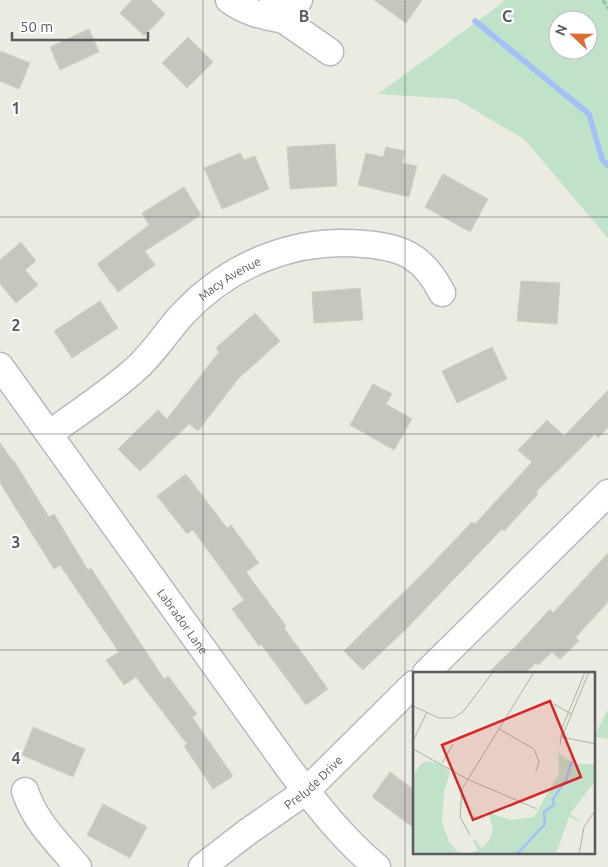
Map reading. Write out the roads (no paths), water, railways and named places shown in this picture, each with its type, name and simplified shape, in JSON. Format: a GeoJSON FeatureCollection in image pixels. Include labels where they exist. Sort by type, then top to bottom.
{"type":"FeatureCollection","features":[{"type":"Feature","properties":{"kind":"street"},"geometry":{"type":"LineString","coordinates":[[229,0],[249,12],[285,7],[330,52]]}},
{"type":"Feature","properties":{"kind":"street","name":"Macy Avenue"},"geometry":{"type":"LineString","coordinates":[[49,434],[131,374],[150,355],[180,317],[207,291],[226,277],[257,260],[287,249],[319,243],[350,242],[393,248],[409,254],[423,264],[434,278],[442,293]]}},
{"type":"Feature","properties":{"kind":"street","name":"Labrador Lane"},"geometry":{"type":"LineString","coordinates":[[0,366],[306,791],[331,823],[360,853],[377,867]]}},
{"type":"Feature","properties":{"kind":"street"},"geometry":{"type":"LineString","coordinates":[[427,672],[608,493]]}},
{"type":"Feature","properties":{"kind":"street","name":"Prelude Drive"},"geometry":{"type":"LineString","coordinates":[[202,867],[306,791],[413,685]]}},
{"type":"Feature","properties":{"kind":"street"},"geometry":{"type":"LineString","coordinates":[[25,791],[30,806],[39,822],[78,867]]}},
{"type":"Feature","properties":{"kind":"waterway"},"geometry":{"type":"LineString","coordinates":[[475,21],[589,114],[602,159],[608,166]]}}]}
